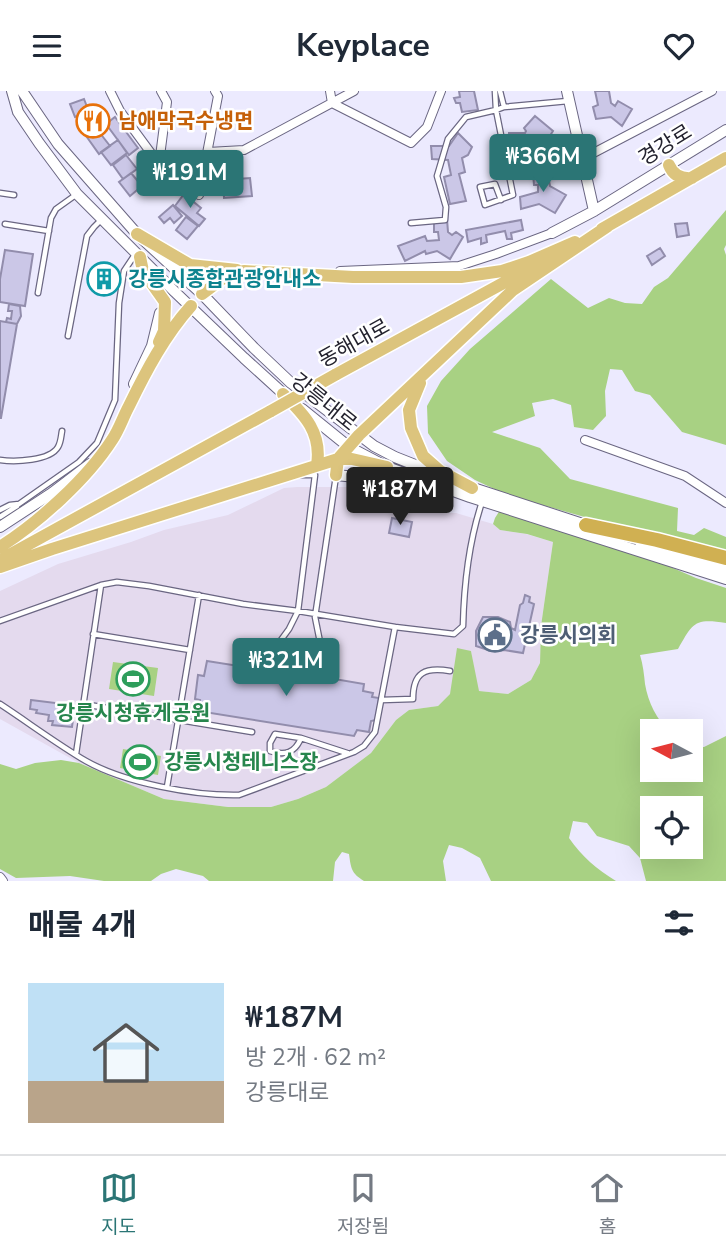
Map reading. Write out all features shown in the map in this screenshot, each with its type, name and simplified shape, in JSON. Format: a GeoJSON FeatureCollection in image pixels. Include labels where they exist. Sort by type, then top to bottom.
{"type":"FeatureCollection","features":[{"type":"Feature","properties":{"kind":"highway"},"geometry":{"type":"LineString","coordinates":[[586,526],[657,540],[726,558]]}},
{"type":"Feature","properties":{"kind":"main road","name":"동해대로"},"geometry":{"type":"LineString","coordinates":[[0,560],[603,229],[726,158]]}},
{"type":"Feature","properties":{"kind":"main road"},"geometry":{"type":"LineString","coordinates":[[668,165],[677,176],[692,178]]}},
{"type":"Feature","properties":{"kind":"main road"},"geometry":{"type":"LineString","coordinates":[[137,234],[190,265],[353,277],[461,277],[502,271],[529,262],[603,229]]}},
{"type":"Feature","properties":{"kind":"main road"},"geometry":{"type":"LineString","coordinates":[[0,567],[285,477],[316,470],[338,459],[359,435],[513,291],[603,229]]}},
{"type":"Feature","properties":{"kind":"main road"},"geometry":{"type":"LineString","coordinates":[[0,547],[54,505],[90,470],[113,439],[148,368],[164,331],[165,302],[143,271],[138,255]]}},
{"type":"Feature","properties":{"kind":"main road"},"geometry":{"type":"LineString","coordinates":[[202,294],[222,279],[244,271]]}},
{"type":"Feature","properties":{"kind":"main road"},"geometry":{"type":"LineString","coordinates":[[148,368],[191,306]]}},
{"type":"Feature","properties":{"kind":"main road"},"geometry":{"type":"LineString","coordinates":[[426,372],[409,410],[411,428],[424,456],[440,471],[471,492]]}},
{"type":"Feature","properties":{"kind":"main road"},"geometry":{"type":"LineString","coordinates":[[283,394],[302,412],[313,430],[319,452],[316,470]]}},
{"type":"Feature","properties":{"kind":"main road"},"geometry":{"type":"LineString","coordinates":[[338,459],[352,459],[387,467]]}},
{"type":"Feature","properties":{"kind":"main road"},"geometry":{"type":"LineString","coordinates":[[336,475],[338,459]]}},
{"type":"Feature","properties":{"kind":"street","name":"강릉대로"},"geometry":{"type":"LineString","coordinates":[[12,91],[18,112],[77,194],[244,358],[283,394],[349,447],[387,467],[726,569]]}},
{"type":"Feature","properties":{"kind":"street","name":"강릉대로"},"geometry":{"type":"LineString","coordinates":[[22,91],[58,143],[137,234],[291,383],[359,435],[394,457],[471,492],[482,501],[726,579]]}},
{"type":"Feature","properties":{"kind":"street"},"geometry":{"type":"LineString","coordinates":[[110,91],[120,111],[159,164],[199,195],[218,96],[215,91]]}},
{"type":"Feature","properties":{"kind":"street"},"geometry":{"type":"LineString","coordinates":[[159,164],[167,102],[161,91]]}},
{"type":"Feature","properties":{"kind":"street"},"geometry":{"type":"LineString","coordinates":[[330,91],[332,103]]}},
{"type":"Feature","properties":{"kind":"street"},"geometry":{"type":"LineString","coordinates":[[208,152],[244,150],[354,91]]}},
{"type":"Feature","properties":{"kind":"street"},"geometry":{"type":"LineString","coordinates":[[332,103],[411,143],[427,127],[441,91]]}},
{"type":"Feature","properties":{"kind":"street"},"geometry":{"type":"LineString","coordinates":[[582,159],[712,91]]}},
{"type":"Feature","properties":{"kind":"street"},"geometry":{"type":"LineString","coordinates":[[568,96],[594,211]]}},
{"type":"Feature","properties":{"kind":"street","name":"경강로"},"geometry":{"type":"LineString","coordinates":[[551,233],[594,211],[726,130]]}},
{"type":"Feature","properties":{"kind":"street"},"geometry":{"type":"LineString","coordinates":[[198,266],[355,271],[459,266],[551,233]]}},
{"type":"Feature","properties":{"kind":"street"},"geometry":{"type":"LineString","coordinates":[[191,306],[202,294]]}},
{"type":"Feature","properties":{"kind":"street"},"geometry":{"type":"LineString","coordinates":[[101,452],[152,346],[163,299]]}},
{"type":"Feature","properties":{"kind":"street"},"geometry":{"type":"LineString","coordinates":[[0,527],[52,493],[94,460],[113,439]]}},
{"type":"Feature","properties":{"kind":"street"},"geometry":{"type":"LineString","coordinates":[[585,440],[685,476],[726,503]]}},
{"type":"Feature","properties":{"kind":"street"},"geometry":{"type":"LineString","coordinates":[[336,475],[404,482],[447,494],[471,492]]}},
{"type":"Feature","properties":{"kind":"lane"},"geometry":{"type":"LineString","coordinates":[[498,91],[504,107]]}},
{"type":"Feature","properties":{"kind":"lane"},"geometry":{"type":"LineString","coordinates":[[498,91],[496,110],[513,195],[485,205],[480,187],[495,184],[501,199]]}},
{"type":"Feature","properties":{"kind":"lane"},"geometry":{"type":"LineString","coordinates":[[411,223],[445,220],[446,207],[437,176],[448,139],[466,117],[504,107],[568,96]]}},
{"type":"Feature","properties":{"kind":"lane"},"geometry":{"type":"LineString","coordinates":[[0,193],[14,195]]}},
{"type":"Feature","properties":{"kind":"lane"},"geometry":{"type":"LineString","coordinates":[[38,293],[53,213],[77,194]]}},
{"type":"Feature","properties":{"kind":"lane"},"geometry":{"type":"LineString","coordinates":[[68,336],[87,236],[102,219]]}},
{"type":"Feature","properties":{"kind":"lane"},"geometry":{"type":"LineString","coordinates":[[5,224],[49,231]]}},
{"type":"Feature","properties":{"kind":"lane"},"geometry":{"type":"LineString","coordinates":[[0,517],[79,462],[97,443],[115,400],[124,271],[138,255]]}},
{"type":"Feature","properties":{"kind":"lane"},"geometry":{"type":"LineString","coordinates":[[0,460],[33,459],[48,455],[57,450],[62,431]]}},
{"type":"Feature","properties":{"kind":"lane"},"geometry":{"type":"LineString","coordinates":[[316,470],[298,611],[278,644],[280,651],[310,657],[316,657],[322,652],[315,624],[336,475]]}},
{"type":"Feature","properties":{"kind":"lane"},"geometry":{"type":"LineString","coordinates":[[0,621],[101,585],[117,582],[243,604],[454,634],[463,626],[472,541],[482,501]]}},
{"type":"Feature","properties":{"kind":"lane"},"geometry":{"type":"LineString","coordinates":[[0,510],[19,504]]}},
{"type":"Feature","properties":{"kind":"lane"},"geometry":{"type":"LineString","coordinates":[[76,754],[101,585]]}},
{"type":"Feature","properties":{"kind":"lane"},"geometry":{"type":"LineString","coordinates":[[167,787],[199,595]]}},
{"type":"Feature","properties":{"kind":"lane"},"geometry":{"type":"LineString","coordinates":[[0,703],[87,761],[119,775],[167,787],[239,795],[364,746],[375,732],[395,627]]}},
{"type":"Feature","properties":{"kind":"lane"},"geometry":{"type":"LineString","coordinates":[[93,634],[190,650]]}},
{"type":"Feature","properties":{"kind":"lane"},"geometry":{"type":"LineString","coordinates":[[382,700],[413,699],[413,687],[417,677],[425,671],[450,671]]}},
{"type":"Feature","properties":{"kind":"lane"},"geometry":{"type":"LineString","coordinates":[[83,704],[251,732]]}},
{"type":"Feature","properties":{"kind":"lane"},"geometry":{"type":"LineString","coordinates":[[301,738],[297,747],[288,752],[278,754],[270,751],[270,743],[275,734],[301,738],[348,754]]}},
{"type":"Feature","properties":{"kind":"shaded area"},"geometry":{"type":"Polygon","coordinates":[[[363,487],[407,494],[417,503],[445,513],[456,513],[493,524],[500,530],[553,542],[541,626],[540,663],[531,680],[508,694],[478,691],[471,651],[450,694],[438,706],[409,710],[396,720],[371,753],[326,787],[271,807],[228,807],[164,799],[79,763],[0,719],[0,591],[58,564],[164,530],[228,515],[284,488],[363,487]]]}},
{"type":"Feature","properties":{"kind":"green space"},"geometry":{"type":"Polygon","coordinates":[[[726,210],[726,445],[682,432],[650,395],[635,391],[622,370],[610,369],[605,391],[606,416],[593,430],[574,427],[571,405],[553,399],[532,403],[535,416],[492,432],[540,448],[570,479],[678,508],[677,531],[694,535],[704,528],[726,537],[726,557],[694,551],[507,495],[475,480],[447,461],[428,433],[427,406],[441,381],[470,349],[551,279],[588,308],[609,298],[642,304],[654,287],[668,278],[726,210]]]}},
{"type":"Feature","properties":{"kind":"green space"},"geometry":{"type":"Polygon","coordinates":[[[502,507],[643,555],[726,588],[726,623],[701,622],[691,628],[678,649],[640,655],[646,691],[659,719],[640,719],[640,782],[704,782],[704,747],[726,736],[726,881],[646,881],[640,859],[703,859],[703,796],[640,796],[640,858],[629,846],[597,836],[587,823],[573,821],[569,838],[590,862],[616,881],[491,881],[480,858],[462,848],[449,845],[443,861],[446,881],[364,881],[352,870],[349,854],[342,852],[335,862],[333,881],[209,881],[203,876],[176,869],[151,881],[104,881],[70,876],[16,878],[0,869],[0,764],[16,769],[35,763],[61,760],[79,763],[164,799],[228,807],[271,807],[326,787],[371,753],[396,720],[409,710],[438,706],[450,694],[457,648],[471,651],[479,691],[508,694],[531,680],[540,663],[541,626],[553,542],[500,530],[493,524],[502,507]]]}},
{"type":"Feature","properties":{"kind":"green space","name":"강릉시청휴게공원"},"geometry":{"type":"Polygon","coordinates":[[[113,662],[158,668],[154,696],[109,689],[113,662]]]}},
{"type":"Feature","properties":{"kind":"green space","name":"강릉시청테니스장"},"geometry":{"type":"Polygon","coordinates":[[[123,749],[161,756],[158,775],[120,768],[123,749]]]}},
{"type":"Feature","properties":{"kind":"building"},"geometry":{"type":"Polygon","coordinates":[[[459,91],[474,91],[478,110],[462,112],[460,103],[456,103],[454,98],[460,97],[459,91]]]}},
{"type":"Feature","properties":{"kind":"building"},"geometry":{"type":"Polygon","coordinates":[[[595,91],[609,91],[611,103],[615,106],[618,101],[632,109],[622,126],[611,117],[596,119],[593,107],[598,105],[595,91]]]}},
{"type":"Feature","properties":{"kind":"building"},"geometry":{"type":"Polygon","coordinates":[[[84,99],[89,112],[75,117],[70,104],[84,99]]]}},
{"type":"Feature","properties":{"kind":"building"},"geometry":{"type":"Polygon","coordinates":[[[101,109],[106,124],[84,133],[78,118],[101,109]]]}},
{"type":"Feature","properties":{"kind":"building"},"geometry":{"type":"Polygon","coordinates":[[[535,116],[553,131],[544,145],[542,142],[539,146],[543,164],[530,165],[527,152],[532,151],[530,144],[522,147],[508,146],[509,133],[525,133],[524,128],[535,116]]]}},
{"type":"Feature","properties":{"kind":"building"},"geometry":{"type":"Polygon","coordinates":[[[115,117],[138,148],[129,155],[106,124],[115,117]]]}},
{"type":"Feature","properties":{"kind":"building"},"geometry":{"type":"Polygon","coordinates":[[[96,128],[110,146],[99,154],[84,133],[96,128]]]}},
{"type":"Feature","properties":{"kind":"building"},"geometry":{"type":"Polygon","coordinates":[[[458,133],[472,147],[468,155],[462,158],[465,172],[459,174],[466,201],[450,204],[444,177],[451,175],[448,160],[432,159],[431,146],[449,146],[458,133]]]}},
{"type":"Feature","properties":{"kind":"building"},"geometry":{"type":"Polygon","coordinates":[[[118,140],[127,153],[111,165],[101,152],[118,140]]]}},
{"type":"Feature","properties":{"kind":"building"},"geometry":{"type":"Polygon","coordinates":[[[126,155],[137,169],[123,179],[113,165],[126,155]]]}},
{"type":"Feature","properties":{"kind":"building"},"geometry":{"type":"Polygon","coordinates":[[[547,170],[550,186],[566,195],[555,213],[539,204],[521,209],[520,197],[538,192],[533,174],[547,170]]]}},
{"type":"Feature","properties":{"kind":"building"},"geometry":{"type":"Polygon","coordinates":[[[131,173],[142,186],[130,196],[119,182],[131,173]]]}},
{"type":"Feature","properties":{"kind":"building"},"geometry":{"type":"Polygon","coordinates":[[[250,178],[252,196],[224,198],[223,180],[250,178]]]}},
{"type":"Feature","properties":{"kind":"building"},"geometry":{"type":"Polygon","coordinates":[[[184,194],[201,208],[197,213],[205,219],[199,226],[175,206],[184,194]]]}},
{"type":"Feature","properties":{"kind":"building"},"geometry":{"type":"Polygon","coordinates":[[[173,205],[182,216],[174,223],[170,218],[164,223],[159,217],[173,205]]]}},
{"type":"Feature","properties":{"kind":"building"},"geometry":{"type":"Polygon","coordinates":[[[186,217],[198,226],[187,239],[176,230],[186,217]]]}},
{"type":"Feature","properties":{"kind":"building"},"geometry":{"type":"Polygon","coordinates":[[[447,219],[448,232],[452,235],[456,232],[463,237],[450,259],[437,251],[426,254],[425,251],[405,261],[398,246],[425,236],[427,241],[439,240],[438,232],[434,232],[434,221],[447,219]]]}},
{"type":"Feature","properties":{"kind":"building"},"geometry":{"type":"Polygon","coordinates":[[[521,220],[523,230],[511,233],[512,239],[507,239],[505,231],[486,235],[487,242],[481,244],[481,238],[468,242],[466,230],[521,220]]]}},
{"type":"Feature","properties":{"kind":"building"},"geometry":{"type":"Polygon","coordinates":[[[687,223],[689,235],[677,237],[675,224],[687,223]]]}},
{"type":"Feature","properties":{"kind":"building"},"geometry":{"type":"Polygon","coordinates":[[[660,248],[665,256],[652,265],[647,256],[660,248]]]}},
{"type":"Feature","properties":{"kind":"building"},"geometry":{"type":"Polygon","coordinates":[[[5,250],[33,254],[25,306],[0,302],[0,279],[5,250]]]}},
{"type":"Feature","properties":{"kind":"building","name":"강릉시종합관광안내소"},"geometry":{"type":"Polygon","coordinates":[[[96,267],[111,275],[113,287],[102,288],[96,283],[90,274],[96,267]]]}},
{"type":"Feature","properties":{"kind":"building"},"geometry":{"type":"Polygon","coordinates":[[[9,304],[20,306],[21,316],[17,324],[6,322],[7,318],[11,319],[9,304]]]}},
{"type":"Feature","properties":{"kind":"building"},"geometry":{"type":"Polygon","coordinates":[[[0,321],[17,324],[1,418],[0,418],[0,321]]]}},
{"type":"Feature","properties":{"kind":"building"},"geometry":{"type":"Polygon","coordinates":[[[392,518],[412,522],[409,537],[389,533],[392,518]]]}},
{"type":"Feature","properties":{"kind":"building","name":"강릉시의회"},"geometry":{"type":"Polygon","coordinates":[[[525,595],[530,597],[529,602],[534,604],[523,653],[491,651],[476,646],[476,631],[483,617],[498,617],[510,622],[511,628],[515,630],[525,595]]]}},
{"type":"Feature","properties":{"kind":"building"},"geometry":{"type":"Polygon","coordinates":[[[207,661],[251,668],[252,665],[364,684],[363,691],[373,693],[372,697],[379,698],[376,720],[371,721],[369,732],[357,730],[354,736],[198,711],[200,700],[195,699],[198,675],[204,676],[207,661]]]}},
{"type":"Feature","properties":{"kind":"building"},"geometry":{"type":"Polygon","coordinates":[[[31,700],[72,705],[72,727],[52,725],[53,721],[48,721],[49,715],[30,709],[31,700]]]}},
{"type":"Feature","properties":{"kind":"place","name":"남애막국수냉면"},"geometry":{"type":"Point","coordinates":[93,121]}},
{"type":"Feature","properties":{"kind":"place","name":"강릉시종합관광안내소"},"geometry":{"type":"Point","coordinates":[104,279]}},
{"type":"Feature","properties":{"kind":"place","name":"강릉시의회"},"geometry":{"type":"Point","coordinates":[495,635]}},
{"type":"Feature","properties":{"kind":"place","name":"강릉시청휴게공원"},"geometry":{"type":"Point","coordinates":[133,679]}},
{"type":"Feature","properties":{"kind":"place","name":"강릉시청테니스장"},"geometry":{"type":"Point","coordinates":[140,762]}}]}
